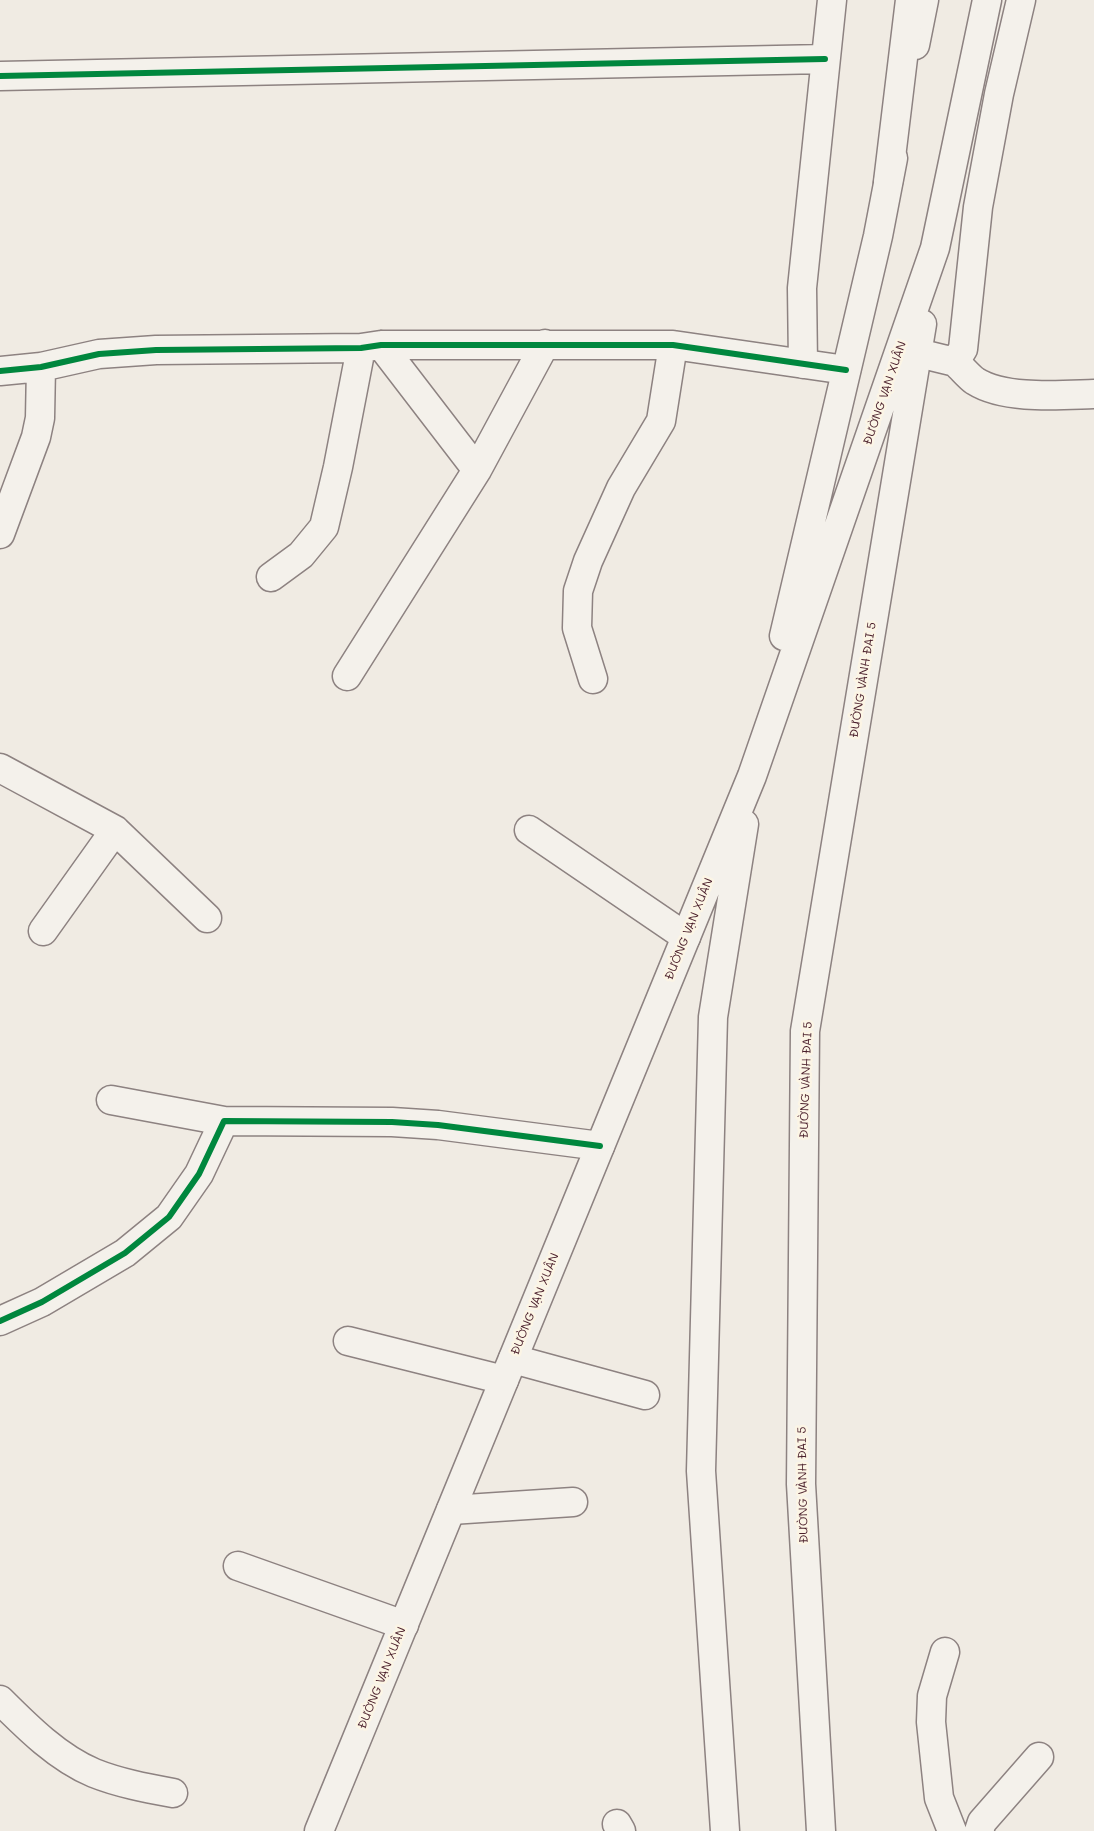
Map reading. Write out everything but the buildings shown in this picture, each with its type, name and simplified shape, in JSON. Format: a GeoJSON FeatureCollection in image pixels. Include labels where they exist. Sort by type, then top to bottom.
{"type":"FeatureCollection","features":[{"type":"Feature","properties":{"kind":"main road"},"geometry":{"type":"LineString","coordinates":[[803,364],[802,288],[832,0]]}},
{"type":"Feature","properties":{"kind":"main road"},"geometry":{"type":"LineString","coordinates":[[888,182],[910,0]]}},
{"type":"Feature","properties":{"kind":"main road","name":"ĐƯỜNG VẠN XUÂN"},"geometry":{"type":"LineString","coordinates":[[752,776],[878,236],[924,0]]}},
{"type":"Feature","properties":{"kind":"main road","name":"ĐƯỜNG VẠN XUÂN"},"geometry":{"type":"LineString","coordinates":[[319,1831],[752,776],[935,248],[987,0]]}},
{"type":"Feature","properties":{"kind":"main road"},"geometry":{"type":"LineString","coordinates":[[955,362],[963,349],[978,207],[999,94],[1021,0]]}},
{"type":"Feature","properties":{"kind":"main road"},"geometry":{"type":"LineString","coordinates":[[0,76],[825,59]]}},
{"type":"Feature","properties":{"kind":"main road","name":"ĐƯỜNG VÀNH ĐAI 5"},"geometry":{"type":"LineString","coordinates":[[821,1831],[801,1484],[805,1031],[935,248]]}},
{"type":"Feature","properties":{"kind":"main road"},"geometry":{"type":"LineString","coordinates":[[0,371],[41,367],[99,354],[156,350],[545,344],[673,345],[846,370]]}},
{"type":"Feature","properties":{"kind":"main road"},"geometry":{"type":"LineString","coordinates":[[347,676],[477,470],[545,344]]}},
{"type":"Feature","properties":{"kind":"main road"},"geometry":{"type":"LineString","coordinates":[[593,679],[576,628],[578,591],[588,561],[621,488],[662,421],[673,345]]}},
{"type":"Feature","properties":{"kind":"main road"},"geometry":{"type":"LineString","coordinates":[[371,346],[477,470]]}},
{"type":"Feature","properties":{"kind":"main road"},"geometry":{"type":"LineString","coordinates":[[271,576],[302,555],[324,527],[338,467],[371,346]]}},
{"type":"Feature","properties":{"kind":"main road"},"geometry":{"type":"LineString","coordinates":[[918,353],[955,362],[976,381],[1002,391],[1041,395],[1094,394]]}},
{"type":"Feature","properties":{"kind":"main road"},"geometry":{"type":"LineString","coordinates":[[0,534],[36,437],[40,418],[41,367]]}},
{"type":"Feature","properties":{"kind":"main road"},"geometry":{"type":"LineString","coordinates":[[0,768],[115,830],[207,918]]}},
{"type":"Feature","properties":{"kind":"main road"},"geometry":{"type":"LineString","coordinates":[[725,1831],[701,1471],[702,1431],[713,1017],[752,776]]}},
{"type":"Feature","properties":{"kind":"main road"},"geometry":{"type":"LineString","coordinates":[[43,931],[115,830]]}},
{"type":"Feature","properties":{"kind":"main road"},"geometry":{"type":"LineString","coordinates":[[529,830],[686,937]]}},
{"type":"Feature","properties":{"kind":"main road"},"geometry":{"type":"LineString","coordinates":[[111,1100],[224,1121],[392,1122],[438,1125],[600,1146]]}},
{"type":"Feature","properties":{"kind":"main road"},"geometry":{"type":"LineString","coordinates":[[0,1321],[42,1302],[124,1253],[169,1217],[199,1174],[224,1121]]}},
{"type":"Feature","properties":{"kind":"main road"},"geometry":{"type":"LineString","coordinates":[[348,1341],[645,1395]]}},
{"type":"Feature","properties":{"kind":"main road"},"geometry":{"type":"LineString","coordinates":[[451,1510],[573,1502]]}},
{"type":"Feature","properties":{"kind":"main road"},"geometry":{"type":"LineString","coordinates":[[238,1566],[404,1625]]}},
{"type":"Feature","properties":{"kind":"main road"},"geometry":{"type":"LineString","coordinates":[[945,1652],[932,1696],[931,1722],[939,1798],[952,1831]]}},
{"type":"Feature","properties":{"kind":"main road"},"geometry":{"type":"LineString","coordinates":[[0,1700],[28,1728],[59,1752],[93,1773],[135,1786],[173,1793]]}},
{"type":"Feature","properties":{"kind":"main road"},"geometry":{"type":"LineString","coordinates":[[979,1831],[982,1822],[1039,1757]]}},
{"type":"Feature","properties":{"kind":"cycle path"},"geometry":{"type":"LineString","coordinates":[[0,76],[825,59]]}},
{"type":"Feature","properties":{"kind":"cycle path"},"geometry":{"type":"LineString","coordinates":[[0,371],[41,367],[99,354],[156,350],[361,348],[381,345],[673,345],[846,370]]}},
{"type":"Feature","properties":{"kind":"cycle path"},"geometry":{"type":"LineString","coordinates":[[0,1321],[42,1302],[125,1253],[169,1217],[199,1174],[224,1121],[392,1122],[438,1125],[600,1146]]}}]}
